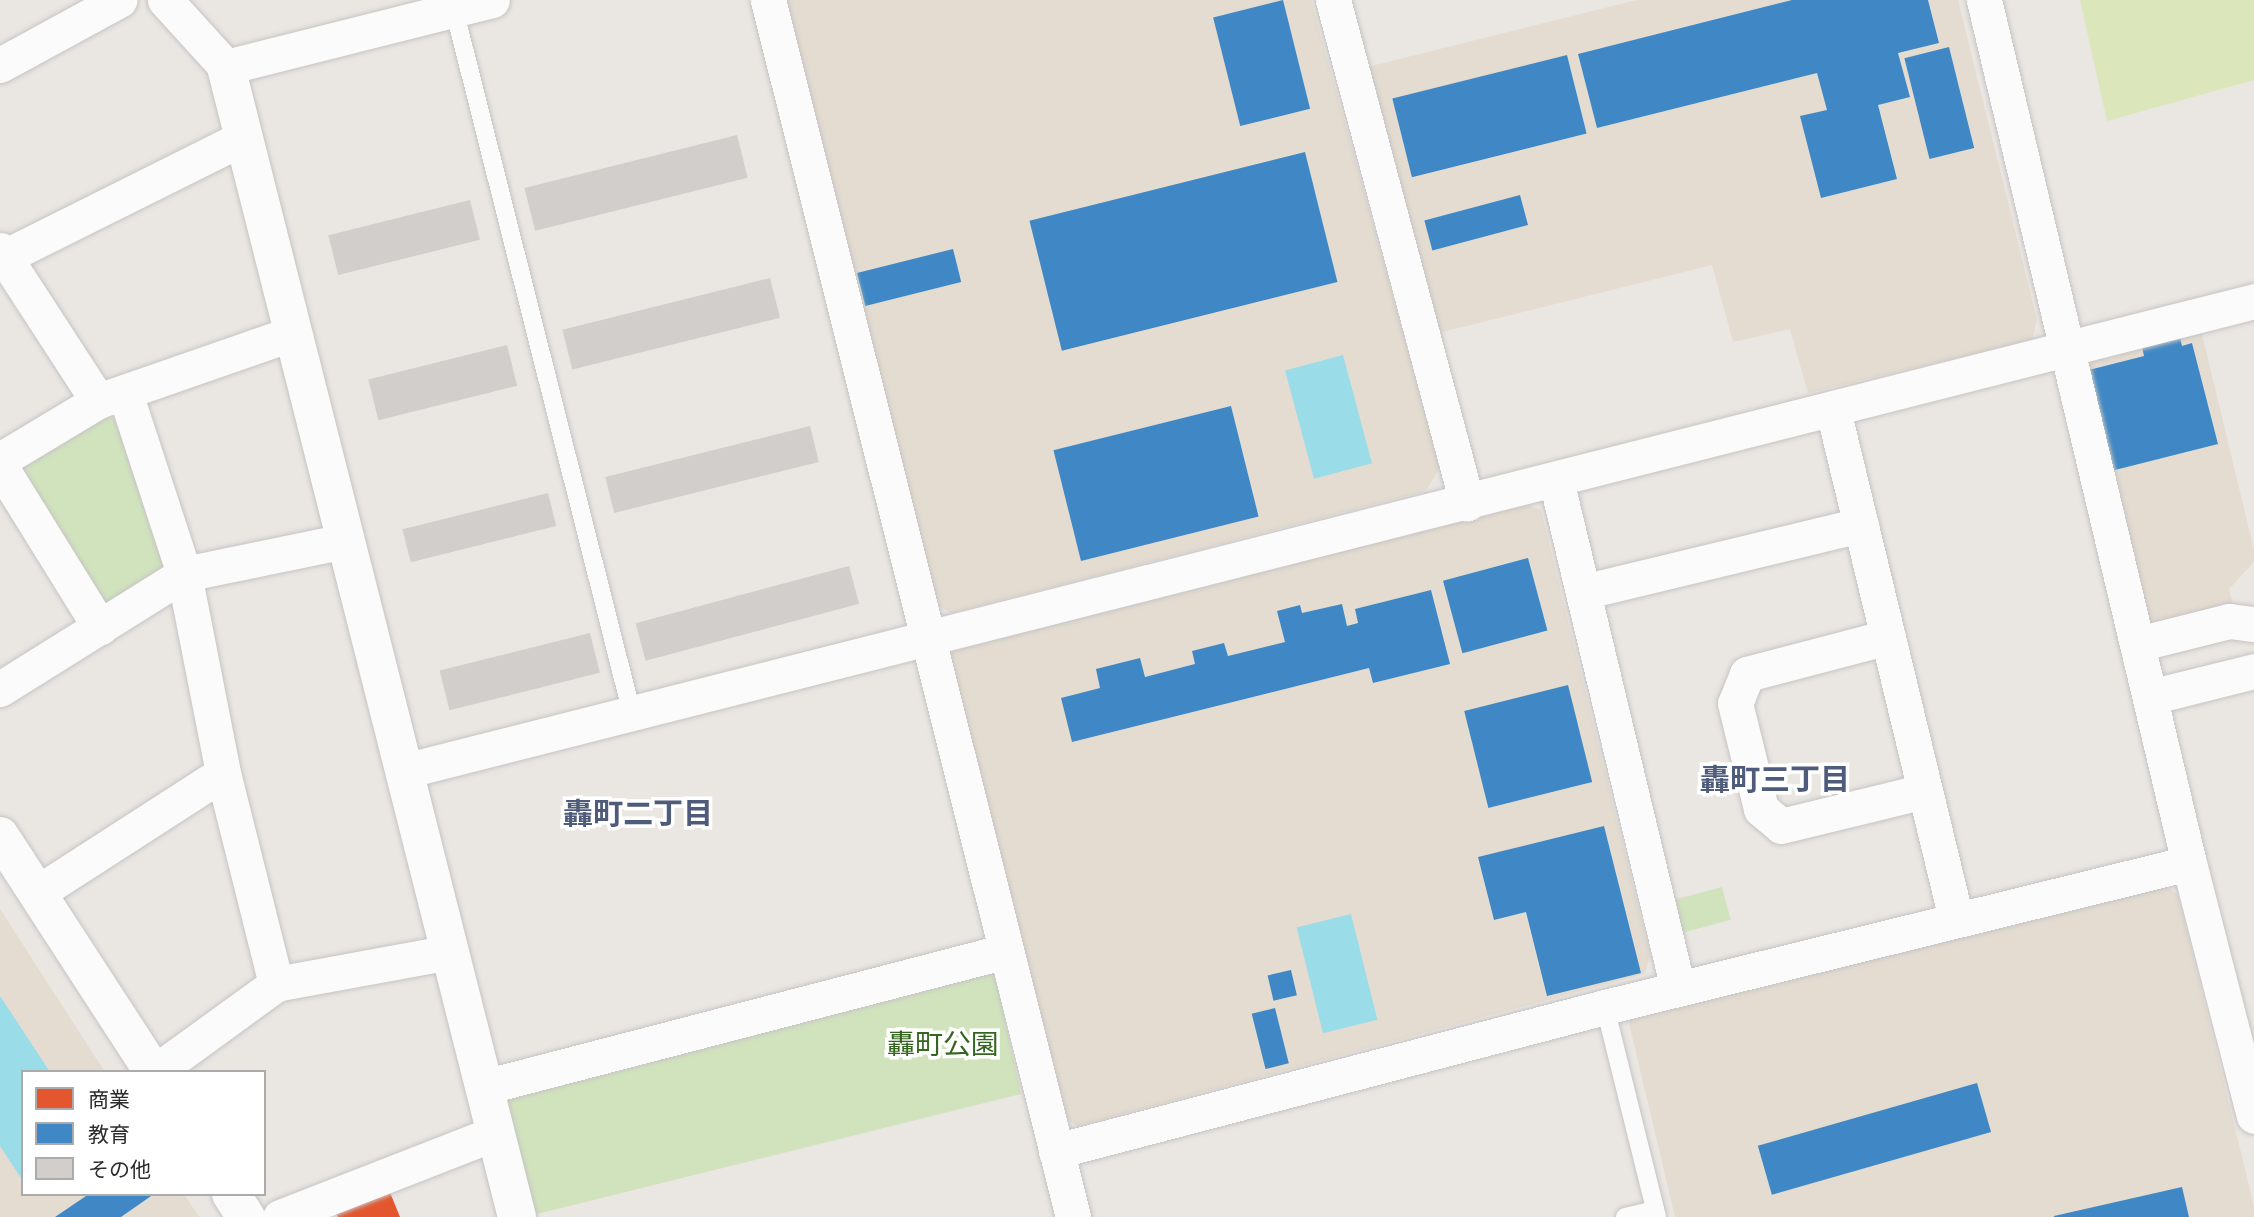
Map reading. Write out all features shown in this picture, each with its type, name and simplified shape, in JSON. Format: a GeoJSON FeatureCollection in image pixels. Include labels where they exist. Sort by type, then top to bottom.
{"type":"FeatureCollection","features":[{"type":"Feature","properties":{"kind":"street"},"geometry":{"type":"LineString","coordinates":[[0,65],[119,0]]}},
{"type":"Feature","properties":{"kind":"street"},"geometry":{"type":"LineString","coordinates":[[164,0],[226,67],[517,1217]]}},
{"type":"Feature","properties":{"kind":"street"},"geometry":{"type":"LineString","coordinates":[[226,67],[381,13],[454,9],[492,0]]}},
{"type":"Feature","properties":{"kind":"street"},"geometry":{"type":"LineString","coordinates":[[768,0],[1073,1217]]}},
{"type":"Feature","properties":{"kind":"street"},"geometry":{"type":"LineString","coordinates":[[1333,0],[1467,503]]}},
{"type":"Feature","properties":{"kind":"street"},"geometry":{"type":"LineString","coordinates":[[1984,0],[2189,863],[2254,1116]]}},
{"type":"Feature","properties":{"kind":"street"},"geometry":{"type":"LineString","coordinates":[[243,138],[1,255],[112,397],[184,573],[223,773],[276,984]]}},
{"type":"Feature","properties":{"kind":"street"},"geometry":{"type":"LineString","coordinates":[[404,771],[2254,301]]}},
{"type":"Feature","properties":{"kind":"street"},"geometry":{"type":"LineString","coordinates":[[0,460],[112,397],[293,333]]}},
{"type":"Feature","properties":{"kind":"street"},"geometry":{"type":"LineString","coordinates":[[1833,410],[1956,919]]}},
{"type":"Feature","properties":{"kind":"street"},"geometry":{"type":"LineString","coordinates":[[0,466],[100,627]]}},
{"type":"Feature","properties":{"kind":"street"},"geometry":{"type":"LineString","coordinates":[[1556,480],[1678,989]]}},
{"type":"Feature","properties":{"kind":"street"},"geometry":{"type":"LineString","coordinates":[[1583,592],[1861,525]]}},
{"type":"Feature","properties":{"kind":"street"},"geometry":{"type":"LineString","coordinates":[[0,689],[184,573],[345,541]]}},
{"type":"Feature","properties":{"kind":"street"},"geometry":{"type":"LineString","coordinates":[[2138,644],[2229,621],[2254,624]]}},
{"type":"Feature","properties":{"kind":"street"},"geometry":{"type":"LineString","coordinates":[[1888,637],[1747,674],[1735,703],[1761,809],[1782,826],[1925,791]]}},
{"type":"Feature","properties":{"kind":"street"},"geometry":{"type":"LineString","coordinates":[[2150,697],[2254,671]]}},
{"type":"Feature","properties":{"kind":"street"},"geometry":{"type":"LineString","coordinates":[[37,893],[223,773]]}},
{"type":"Feature","properties":{"kind":"street"},"geometry":{"type":"LineString","coordinates":[[0,836],[153,1070]]}},
{"type":"Feature","properties":{"kind":"street"},"geometry":{"type":"LineString","coordinates":[[1056,1151],[1605,1007],[2189,863]]}},
{"type":"Feature","properties":{"kind":"street"},"geometry":{"type":"LineString","coordinates":[[157,1070],[276,984],[450,951]]}},
{"type":"Feature","properties":{"kind":"street"},"geometry":{"type":"LineString","coordinates":[[484,1087],[1006,951]]}},
{"type":"Feature","properties":{"kind":"street"},"geometry":{"type":"LineString","coordinates":[[280,1217],[496,1133]]}},
{"type":"Feature","properties":{"kind":"street"},"geometry":{"type":"LineString","coordinates":[[232,1196],[246,1217]]}},
{"type":"Feature","properties":{"kind":"lane"},"geometry":{"type":"LineString","coordinates":[[454,9],[632,714]]}},
{"type":"Feature","properties":{"kind":"lane"},"geometry":{"type":"LineString","coordinates":[[1605,1007],[1656,1214],[1625,1217]]}},
{"type":"Feature","properties":{"kind":"shaded area"},"geometry":{"type":"Polygon","coordinates":[[[778,0],[1311,0],[1440,467],[1426,491],[951,613],[930,601],[778,0]]]}},
{"type":"Feature","properties":{"kind":"shaded area"},"geometry":{"type":"Polygon","coordinates":[[[1637,0],[1958,0],[2037,320],[2032,340],[1808,393],[1790,329],[1733,342],[1712,265],[1438,333],[1367,67],[1637,0]]]}},
{"type":"Feature","properties":{"kind":"shaded area"},"geometry":{"type":"Polygon","coordinates":[[[2201,330],[2254,550],[2254,562],[2229,589],[2234,610],[2138,633],[2076,362],[2201,330]]]}},
{"type":"Feature","properties":{"kind":"shaded area"},"geometry":{"type":"Polygon","coordinates":[[[1522,503],[1541,510],[1650,956],[1645,974],[1077,1126],[1062,1116],[947,661],[956,647],[1522,503]]]}},
{"type":"Feature","properties":{"kind":"shaded area"},"geometry":{"type":"Polygon","coordinates":[[[2161,882],[2178,895],[2254,1206],[2254,1217],[1675,1217],[1628,1019],[2161,882]]]}},
{"type":"Feature","properties":{"kind":"shaded area"},"geometry":{"type":"Polygon","coordinates":[[[0,909],[104,1070],[21,1070],[21,1196],[185,1196],[199,1217],[0,1217],[0,909]]]}},
{"type":"Feature","properties":{"kind":"green space"},"geometry":{"type":"Polygon","coordinates":[[[2080,0],[2254,0],[2254,80],[2107,121],[2080,0]]]}},
{"type":"Feature","properties":{"kind":"green space"},"geometry":{"type":"Polygon","coordinates":[[[98,416],[123,421],[166,573],[104,615],[9,471],[98,416]]]}},
{"type":"Feature","properties":{"kind":"green space"},"geometry":{"type":"Polygon","coordinates":[[[1722,887],[1731,920],[1672,936],[1663,903],[1722,887]]]}},
{"type":"Feature","properties":{"kind":"green space","name":"轟町公園"},"geometry":{"type":"Polygon","coordinates":[[[984,967],[996,976],[1021,1094],[529,1216],[503,1088],[984,967]]]}},
{"type":"Feature","properties":{"kind":"water"},"geometry":{"type":"Polygon","coordinates":[[[1343,355],[1372,463],[1314,479],[1285,371],[1343,355]]]}},
{"type":"Feature","properties":{"kind":"water"},"geometry":{"type":"Polygon","coordinates":[[[1351,914],[1377,1020],[1323,1033],[1297,928],[1351,914]]]}},
{"type":"Feature","properties":{"kind":"water"},"geometry":{"type":"Polygon","coordinates":[[[0,996],[49,1070],[21,1070],[21,1178],[0,1146],[0,996]]]}},
{"type":"Feature","properties":{"kind":"building: 商業"},"geometry":{"type":"Polygon","coordinates":[[[389,1190],[400,1217],[338,1217],[335,1211],[389,1190]]]}},
{"type":"Feature","properties":{"kind":"building: 教育"},"geometry":{"type":"Polygon","coordinates":[[[1283,0],[1310,109],[1240,126],[1213,17],[1283,0]]]}},
{"type":"Feature","properties":{"kind":"building: 教育"},"geometry":{"type":"Polygon","coordinates":[[[1792,0],[1928,0],[1939,43],[1898,53],[1910,97],[1878,105],[1897,179],[1821,198],[1800,116],[1827,110],[1817,73],[1597,128],[1578,54],[1792,0]]]}},
{"type":"Feature","properties":{"kind":"building: 教育"},"geometry":{"type":"Polygon","coordinates":[[[1949,47],[1974,148],[1930,159],[1904,58],[1949,47]]]}},
{"type":"Feature","properties":{"kind":"building: 教育"},"geometry":{"type":"Polygon","coordinates":[[[1567,55],[1587,134],[1412,177],[1392,99],[1567,55]]]}},
{"type":"Feature","properties":{"kind":"building: 教育"},"geometry":{"type":"Polygon","coordinates":[[[1305,152],[1337,282],[1062,351],[1029,221],[1305,152]]]}},
{"type":"Feature","properties":{"kind":"building: 教育"},"geometry":{"type":"Polygon","coordinates":[[[1520,195],[1528,225],[1432,251],[1424,221],[1520,195]]]}},
{"type":"Feature","properties":{"kind":"building: 教育"},"geometry":{"type":"Polygon","coordinates":[[[953,249],[961,282],[865,306],[857,273],[953,249]]]}},
{"type":"Feature","properties":{"kind":"building: 教育"},"geometry":{"type":"Polygon","coordinates":[[[2180,338],[2182,346],[2192,343],[2218,444],[2107,472],[2081,372],[2144,356],[2142,347],[2180,338]]]}},
{"type":"Feature","properties":{"kind":"building: 教育"},"geometry":{"type":"Polygon","coordinates":[[[1231,406],[1259,517],[1081,561],[1053,450],[1231,406]]]}},
{"type":"Feature","properties":{"kind":"building: 教育"},"geometry":{"type":"Polygon","coordinates":[[[1528,558],[1547,630],[1462,653],[1443,581],[1528,558]]]}},
{"type":"Feature","properties":{"kind":"building: 教育"},"geometry":{"type":"Polygon","coordinates":[[[1431,590],[1450,664],[1373,683],[1369,668],[1072,742],[1061,698],[1100,688],[1096,669],[1140,658],[1145,677],[1195,664],[1192,651],[1224,643],[1228,656],[1285,642],[1277,611],[1300,605],[1302,613],[1342,604],[1347,626],[1358,623],[1355,609],[1431,590]]]}},
{"type":"Feature","properties":{"kind":"building: 教育"},"geometry":{"type":"Polygon","coordinates":[[[1568,685],[1592,782],[1488,808],[1464,711],[1568,685]]]}},
{"type":"Feature","properties":{"kind":"building: 教育"},"geometry":{"type":"Polygon","coordinates":[[[1604,826],[1641,973],[1547,996],[1526,912],[1494,920],[1478,857],[1604,826]]]}},
{"type":"Feature","properties":{"kind":"building: 教育"},"geometry":{"type":"Polygon","coordinates":[[[1291,970],[1297,995],[1273,1001],[1268,975],[1291,970]]]}},
{"type":"Feature","properties":{"kind":"building: 教育"},"geometry":{"type":"Polygon","coordinates":[[[1275,1008],[1289,1063],[1266,1069],[1252,1014],[1275,1008]]]}},
{"type":"Feature","properties":{"kind":"building: 教育"},"geometry":{"type":"Polygon","coordinates":[[[1977,1083],[1991,1132],[1772,1195],[1758,1146],[1977,1083]]]}},
{"type":"Feature","properties":{"kind":"building: 教育"},"geometry":{"type":"Polygon","coordinates":[[[2182,1187],[2189,1217],[2054,1217],[2054,1216],[2182,1187]]]}},
{"type":"Feature","properties":{"kind":"building: 教育"},"geometry":{"type":"Polygon","coordinates":[[[86,1196],[151,1196],[121,1217],[55,1217],[86,1196]]]}},
{"type":"Feature","properties":{"kind":"building: その他"},"geometry":{"type":"Polygon","coordinates":[[[737,135],[748,178],[535,231],[525,188],[737,135]]]}},
{"type":"Feature","properties":{"kind":"building: その他"},"geometry":{"type":"Polygon","coordinates":[[[470,200],[480,240],[338,275],[328,235],[470,200]]]}},
{"type":"Feature","properties":{"kind":"building: その他"},"geometry":{"type":"Polygon","coordinates":[[[770,278],[780,318],[572,370],[562,330],[770,278]]]}},
{"type":"Feature","properties":{"kind":"building: その他"},"geometry":{"type":"Polygon","coordinates":[[[507,345],[517,386],[378,420],[368,380],[507,345]]]}},
{"type":"Feature","properties":{"kind":"building: その他"},"geometry":{"type":"Polygon","coordinates":[[[810,426],[819,462],[614,513],[605,477],[810,426]]]}},
{"type":"Feature","properties":{"kind":"building: その他"},"geometry":{"type":"Polygon","coordinates":[[[548,493],[556,526],[411,562],[402,529],[548,493]]]}},
{"type":"Feature","properties":{"kind":"building: その他"},"geometry":{"type":"Polygon","coordinates":[[[849,566],[859,604],[646,661],[636,623],[849,566]]]}},
{"type":"Feature","properties":{"kind":"building: その他"},"geometry":{"type":"Polygon","coordinates":[[[590,633],[600,673],[450,710],[440,670],[590,633]]]}},
{"type":"Feature","properties":{"kind":"district","name":"轟町三丁目"},"geometry":{"type":"Point","coordinates":[1775,780]}},
{"type":"Feature","properties":{"kind":"district","name":"轟町二丁目"},"geometry":{"type":"Point","coordinates":[638,814]}}]}
